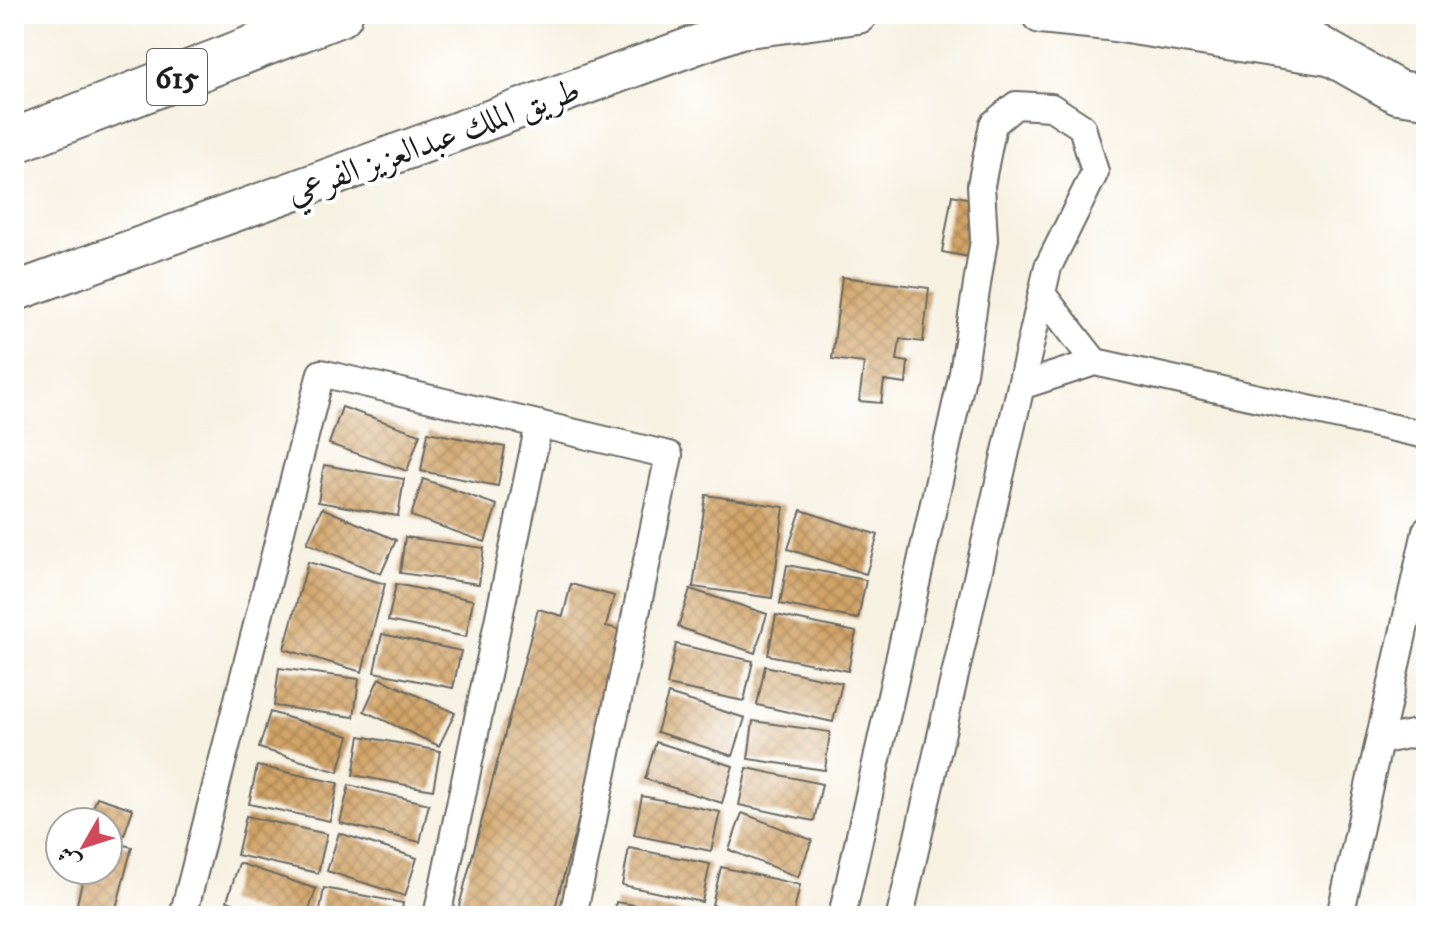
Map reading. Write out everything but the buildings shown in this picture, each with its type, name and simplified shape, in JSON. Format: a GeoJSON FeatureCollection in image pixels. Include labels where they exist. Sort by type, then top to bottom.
{"type":"FeatureCollection","features":[{"type":"Feature","properties":{"kind":"highway","name":"615"},"geometry":{"type":"LineString","coordinates":[[14,141],[340,14]]}},
{"type":"Feature","properties":{"kind":"main road","name":"طريق الملك عبدالعزيز الفرعي"},"geometry":{"type":"LineString","coordinates":[[14,292],[740,29],[858,14]]}},
{"type":"Feature","properties":{"kind":"main road"},"geometry":{"type":"LineString","coordinates":[[1041,14],[1108,21],[1336,57]]}},
{"type":"Feature","properties":{"kind":"main road"},"geometry":{"type":"LineString","coordinates":[[1260,14],[1398,92],[1426,96]]}},
{"type":"Feature","properties":{"kind":"street"},"geometry":{"type":"LineString","coordinates":[[842,916],[963,373],[984,240],[981,185],[993,124],[1016,105],[1051,107],[1082,127],[1095,172],[1048,267],[900,916]]}},
{"type":"Feature","properties":{"kind":"street"},"geometry":{"type":"LineString","coordinates":[[1042,294],[1095,362]]}},
{"type":"Feature","properties":{"kind":"street"},"geometry":{"type":"LineString","coordinates":[[1021,386],[1095,362],[1426,435]]}},
{"type":"Feature","properties":{"kind":"street"},"geometry":{"type":"LineString","coordinates":[[183,916],[321,373],[669,455],[573,916]]}},
{"type":"Feature","properties":{"kind":"street"},"geometry":{"type":"LineString","coordinates":[[437,916],[539,424]]}},
{"type":"Feature","properties":{"kind":"street"},"geometry":{"type":"LineString","coordinates":[[1340,916],[1426,531]]}},
{"type":"Feature","properties":{"kind":"street"},"geometry":{"type":"LineString","coordinates":[[1379,741],[1426,731]]}}]}
